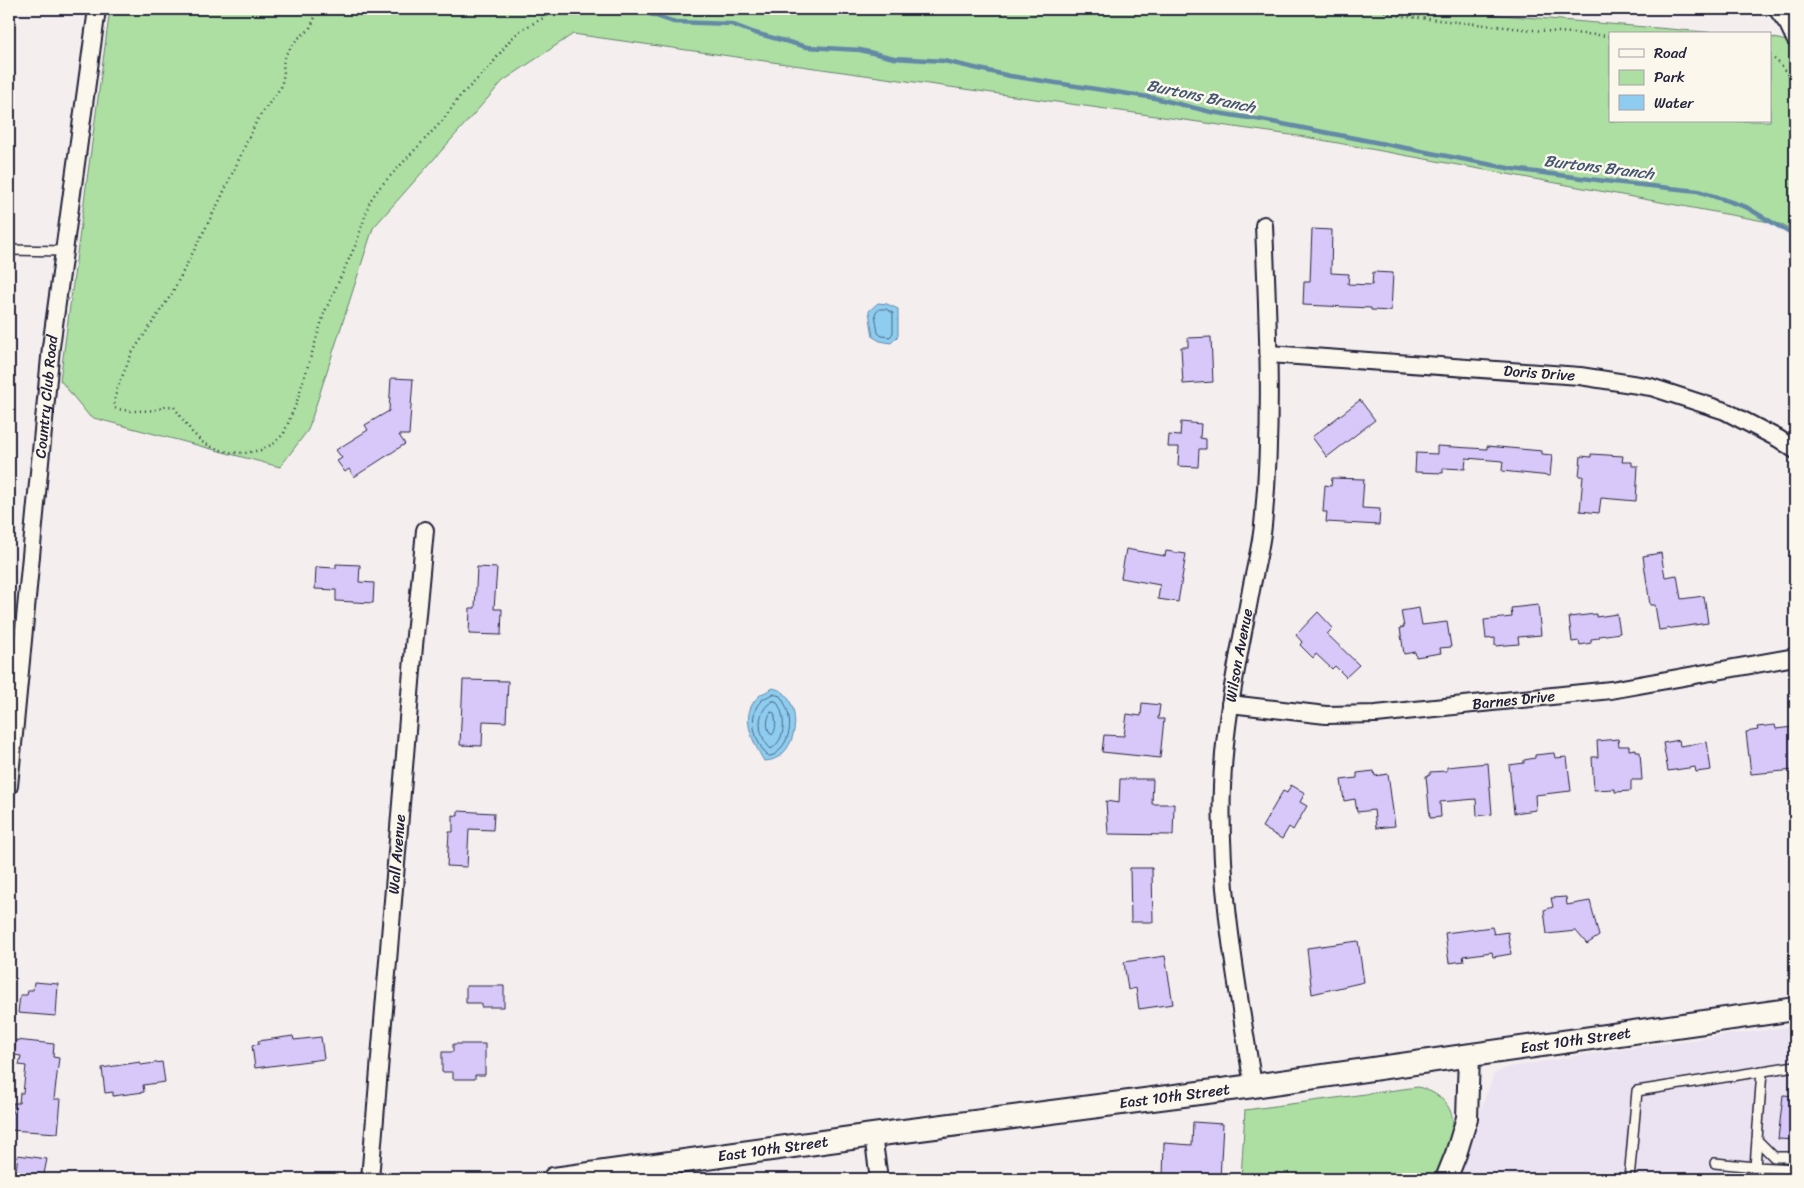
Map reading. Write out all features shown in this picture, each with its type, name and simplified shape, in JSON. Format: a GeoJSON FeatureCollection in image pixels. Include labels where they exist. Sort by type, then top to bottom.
{"type":"FeatureCollection","features":[{"type":"Feature","properties":{"kind":"main road","name":"East 10th Street"},"geometry":{"type":"LineString","coordinates":[[554,1179],[873,1135],[1253,1086],[1795,1009]]}},
{"type":"Feature","properties":{"kind":"street","name":"Country Club Road"},"geometry":{"type":"LineString","coordinates":[[9,786],[51,347],[97,9]]}},
{"type":"Feature","properties":{"kind":"street"},"geometry":{"type":"LineString","coordinates":[[1777,9],[1788,24],[1795,39]]}},
{"type":"Feature","properties":{"kind":"street","name":"Wilson Avenue"},"geometry":{"type":"LineString","coordinates":[[1253,1086],[1226,910],[1222,835],[1222,787],[1230,704],[1263,528],[1270,444],[1264,225]]}},
{"type":"Feature","properties":{"kind":"street","name":"Doris Drive"},"geometry":{"type":"LineString","coordinates":[[1269,354],[1580,376],[1651,387],[1725,411],[1795,450]]}},
{"type":"Feature","properties":{"kind":"street","name":"Wall Avenue"},"geometry":{"type":"LineString","coordinates":[[370,1179],[413,656],[426,530]]}},
{"type":"Feature","properties":{"kind":"street","name":"Barnes Drive"},"geometry":{"type":"LineString","coordinates":[[1230,704],[1326,715],[1376,714],[1611,690],[1795,657]]}},
{"type":"Feature","properties":{"kind":"street"},"geometry":{"type":"LineString","coordinates":[[1446,1179],[1467,1118],[1469,1056]]}},
{"type":"Feature","properties":{"kind":"street"},"geometry":{"type":"LineString","coordinates":[[873,1135],[879,1179]]}},
{"type":"Feature","properties":{"kind":"lane"},"geometry":{"type":"LineString","coordinates":[[9,250],[64,252]]}},
{"type":"Feature","properties":{"kind":"lane"},"geometry":{"type":"LineString","coordinates":[[1630,1179],[1637,1091],[1795,1066]]}},
{"type":"Feature","properties":{"kind":"lane"},"geometry":{"type":"LineString","coordinates":[[1755,1167],[1762,1071]]}},
{"type":"Feature","properties":{"kind":"lane"},"geometry":{"type":"LineString","coordinates":[[1757,1140],[1774,1157],[1795,1157]]}},
{"type":"Feature","properties":{"kind":"lane"},"geometry":{"type":"LineString","coordinates":[[1715,1163],[1795,1169]]}},
{"type":"Feature","properties":{"kind":"path"},"geometry":{"type":"LineString","coordinates":[[319,9],[309,30],[297,39],[286,54],[281,87],[257,120],[220,200],[171,295],[132,353],[125,367],[114,402],[115,408],[120,410],[153,410],[170,405],[174,407],[192,432],[202,442],[228,452],[245,453],[261,450],[275,443],[284,433],[296,404],[325,311],[356,244],[370,201],[379,188],[442,120],[460,96],[489,68],[510,40],[521,30],[545,17],[554,9]]}},
{"type":"Feature","properties":{"kind":"path"},"geometry":{"type":"LineString","coordinates":[[1380,9],[1400,16],[1609,36]]}},
{"type":"Feature","properties":{"kind":"path"},"geometry":{"type":"LineString","coordinates":[[1772,57],[1778,61],[1788,75],[1794,87],[1795,102]]}},
{"type":"Feature","properties":{"kind":"path"},"geometry":{"type":"LineString","coordinates":[[1795,108],[1791,133],[1795,146]]}},
{"type":"Feature","properties":{"kind":"shaded area"},"geometry":{"type":"Polygon","coordinates":[[[1795,1026],[1795,1179],[1455,1179],[1494,1074],[1509,1067],[1601,1052],[1795,1026]]]}},
{"type":"Feature","properties":{"kind":"green space"},"geometry":{"type":"Polygon","coordinates":[[[110,9],[1428,9],[1706,32],[1609,32],[1609,122],[1772,122],[1772,37],[1795,43],[1795,232],[1780,224],[1305,137],[573,34],[503,81],[373,228],[308,430],[280,467],[90,417],[60,380],[110,9]]]}},
{"type":"Feature","properties":{"kind":"green space"},"geometry":{"type":"Polygon","coordinates":[[[1418,1087],[1438,1096],[1448,1106],[1453,1119],[1453,1127],[1446,1154],[1435,1179],[1241,1179],[1245,1110],[1418,1087]]]}},
{"type":"Feature","properties":{"kind":"water"},"geometry":{"type":"Polygon","coordinates":[[[878,303],[887,304],[898,309],[898,336],[891,343],[880,341],[873,337],[869,311],[878,303]]]}},
{"type":"Feature","properties":{"kind":"water"},"geometry":{"type":"Polygon","coordinates":[[[773,688],[783,692],[790,702],[794,712],[795,723],[789,745],[783,753],[775,759],[764,761],[752,737],[748,720],[753,703],[759,696],[773,688]]]}},
{"type":"Feature","properties":{"kind":"building"},"geometry":{"type":"Polygon","coordinates":[[[1312,229],[1332,230],[1331,273],[1349,274],[1348,284],[1372,285],[1373,272],[1393,273],[1391,311],[1371,310],[1371,308],[1303,305],[1304,282],[1310,282],[1312,229]]]}},
{"type":"Feature","properties":{"kind":"building"},"geometry":{"type":"Polygon","coordinates":[[[1211,337],[1213,382],[1183,384],[1181,347],[1188,347],[1188,338],[1211,337]]]}},
{"type":"Feature","properties":{"kind":"building"},"geometry":{"type":"Polygon","coordinates":[[[391,378],[413,379],[409,435],[399,435],[405,444],[354,477],[349,469],[345,472],[337,461],[342,458],[336,450],[368,430],[365,425],[389,411],[391,378]]]}},
{"type":"Feature","properties":{"kind":"building"},"geometry":{"type":"Polygon","coordinates":[[[1360,400],[1375,420],[1327,457],[1312,437],[1360,400]]]}},
{"type":"Feature","properties":{"kind":"building"},"geometry":{"type":"Polygon","coordinates":[[[1181,422],[1201,424],[1200,438],[1206,439],[1206,449],[1199,449],[1198,467],[1178,466],[1179,447],[1168,447],[1169,435],[1180,436],[1181,422]]]}},
{"type":"Feature","properties":{"kind":"building"},"geometry":{"type":"Polygon","coordinates":[[[1437,446],[1487,449],[1487,446],[1542,451],[1542,454],[1552,455],[1550,476],[1502,471],[1503,461],[1466,458],[1465,469],[1443,468],[1443,473],[1415,472],[1416,453],[1437,454],[1437,446]]]}},
{"type":"Feature","properties":{"kind":"building"},"geometry":{"type":"Polygon","coordinates":[[[1591,454],[1623,456],[1622,462],[1632,462],[1632,466],[1638,466],[1636,501],[1601,498],[1599,513],[1580,511],[1583,476],[1579,476],[1581,456],[1591,457],[1591,454]]]}},
{"type":"Feature","properties":{"kind":"building"},"geometry":{"type":"Polygon","coordinates":[[[1332,478],[1364,479],[1362,508],[1380,509],[1379,525],[1326,522],[1327,512],[1323,512],[1325,485],[1331,486],[1332,478]]]}},
{"type":"Feature","properties":{"kind":"building"},"geometry":{"type":"Polygon","coordinates":[[[1126,549],[1165,556],[1166,551],[1186,554],[1178,602],[1158,599],[1160,585],[1121,578],[1126,549]]]}},
{"type":"Feature","properties":{"kind":"building"},"geometry":{"type":"Polygon","coordinates":[[[1661,553],[1665,577],[1677,575],[1681,599],[1704,596],[1708,623],[1659,630],[1655,605],[1650,605],[1643,556],[1661,553]]]}},
{"type":"Feature","properties":{"kind":"building"},"geometry":{"type":"Polygon","coordinates":[[[336,564],[360,565],[359,582],[374,583],[373,603],[336,601],[336,590],[315,589],[316,567],[336,568],[336,564]]]}},
{"type":"Feature","properties":{"kind":"building"},"geometry":{"type":"Polygon","coordinates":[[[477,567],[497,568],[494,609],[502,609],[501,635],[469,634],[470,608],[475,608],[477,567]]]}},
{"type":"Feature","properties":{"kind":"building"},"geometry":{"type":"Polygon","coordinates":[[[1538,605],[1541,635],[1518,637],[1519,644],[1495,646],[1495,638],[1486,639],[1484,620],[1512,617],[1511,608],[1538,605]]]}},
{"type":"Feature","properties":{"kind":"building"},"geometry":{"type":"Polygon","coordinates":[[[1419,608],[1422,625],[1447,622],[1451,647],[1440,648],[1441,653],[1416,657],[1415,652],[1404,654],[1400,628],[1404,627],[1401,611],[1419,608]]]}},
{"type":"Feature","properties":{"kind":"building"},"geometry":{"type":"Polygon","coordinates":[[[1318,612],[1333,628],[1327,634],[1359,665],[1346,677],[1335,666],[1332,669],[1316,654],[1313,658],[1300,645],[1302,642],[1296,635],[1318,612]]]}},
{"type":"Feature","properties":{"kind":"building"},"geometry":{"type":"Polygon","coordinates":[[[1596,614],[1596,617],[1617,614],[1620,633],[1599,636],[1599,638],[1591,639],[1591,643],[1580,645],[1579,641],[1572,642],[1569,617],[1596,614]]]}},
{"type":"Feature","properties":{"kind":"building"},"geometry":{"type":"Polygon","coordinates":[[[463,680],[508,681],[506,722],[483,721],[482,746],[460,745],[463,680]]]}},
{"type":"Feature","properties":{"kind":"building"},"geometry":{"type":"Polygon","coordinates":[[[1142,703],[1160,705],[1158,719],[1164,719],[1160,758],[1102,752],[1104,735],[1124,736],[1127,714],[1141,716],[1142,703]]]}},
{"type":"Feature","properties":{"kind":"building"},"geometry":{"type":"Polygon","coordinates":[[[1775,725],[1776,729],[1793,727],[1795,770],[1751,774],[1746,732],[1758,730],[1757,727],[1775,725]]]}},
{"type":"Feature","properties":{"kind":"building"},"geometry":{"type":"Polygon","coordinates":[[[1618,739],[1619,746],[1629,746],[1629,750],[1636,749],[1636,752],[1640,752],[1642,780],[1631,780],[1631,791],[1615,792],[1615,789],[1594,790],[1592,757],[1598,757],[1597,741],[1618,739]]]}},
{"type":"Feature","properties":{"kind":"building"},"geometry":{"type":"Polygon","coordinates":[[[1679,740],[1680,746],[1707,742],[1711,770],[1696,772],[1695,767],[1668,771],[1663,743],[1679,740]]]}},
{"type":"Feature","properties":{"kind":"building"},"geometry":{"type":"Polygon","coordinates":[[[1554,753],[1555,758],[1567,757],[1571,791],[1535,795],[1536,810],[1514,813],[1509,765],[1524,763],[1524,760],[1535,758],[1535,755],[1554,753]]]}},
{"type":"Feature","properties":{"kind":"building"},"geometry":{"type":"Polygon","coordinates":[[[1488,763],[1492,814],[1477,816],[1476,799],[1440,802],[1441,817],[1430,818],[1426,776],[1430,775],[1430,772],[1447,771],[1447,767],[1488,763]]]}},
{"type":"Feature","properties":{"kind":"building"},"geometry":{"type":"Polygon","coordinates":[[[1374,771],[1375,776],[1388,774],[1395,826],[1376,828],[1374,810],[1357,812],[1355,799],[1344,801],[1341,780],[1357,778],[1357,773],[1374,771]]]}},
{"type":"Feature","properties":{"kind":"building"},"geometry":{"type":"Polygon","coordinates":[[[1120,779],[1153,779],[1152,804],[1174,804],[1173,835],[1108,834],[1106,801],[1119,803],[1120,779]]]}},
{"type":"Feature","properties":{"kind":"building"},"geometry":{"type":"Polygon","coordinates":[[[1291,785],[1305,793],[1300,802],[1307,806],[1293,830],[1289,827],[1282,839],[1262,827],[1283,791],[1287,793],[1291,785]]]}},
{"type":"Feature","properties":{"kind":"building"},"geometry":{"type":"Polygon","coordinates":[[[458,811],[494,813],[493,830],[469,829],[467,867],[447,866],[449,832],[453,832],[453,815],[458,816],[458,811]]]}},
{"type":"Feature","properties":{"kind":"building"},"geometry":{"type":"Polygon","coordinates":[[[1130,868],[1152,868],[1153,922],[1131,922],[1130,868]]]}},
{"type":"Feature","properties":{"kind":"building"},"geometry":{"type":"Polygon","coordinates":[[[1566,897],[1567,905],[1590,901],[1599,936],[1587,944],[1576,931],[1547,934],[1544,910],[1553,907],[1551,898],[1566,897]]]}},
{"type":"Feature","properties":{"kind":"building"},"geometry":{"type":"Polygon","coordinates":[[[1492,927],[1494,934],[1508,932],[1511,954],[1493,957],[1492,952],[1463,956],[1464,961],[1449,963],[1445,933],[1492,927]]]}},
{"type":"Feature","properties":{"kind":"building"},"geometry":{"type":"Polygon","coordinates":[[[1358,941],[1364,982],[1312,994],[1307,948],[1358,941]]]}},
{"type":"Feature","properties":{"kind":"building"},"geometry":{"type":"Polygon","coordinates":[[[1165,956],[1173,1004],[1139,1009],[1136,988],[1128,990],[1124,962],[1165,956]]]}},
{"type":"Feature","properties":{"kind":"building"},"geometry":{"type":"Polygon","coordinates":[[[34,982],[58,984],[56,1016],[18,1013],[20,995],[27,995],[28,990],[33,990],[34,982]]]}},
{"type":"Feature","properties":{"kind":"building"},"geometry":{"type":"Polygon","coordinates":[[[466,986],[504,986],[504,1007],[481,1007],[481,1003],[466,1003],[466,986]]]}},
{"type":"Feature","properties":{"kind":"building"},"geometry":{"type":"Polygon","coordinates":[[[293,1036],[294,1040],[321,1037],[324,1059],[255,1068],[252,1045],[259,1044],[258,1041],[293,1036]]]}},
{"type":"Feature","properties":{"kind":"building"},"geometry":{"type":"Polygon","coordinates":[[[16,1040],[54,1044],[53,1057],[59,1058],[54,1099],[61,1099],[58,1133],[9,1130],[9,1112],[12,1113],[13,1103],[19,1103],[20,1093],[23,1093],[26,1066],[19,1065],[21,1056],[14,1055],[16,1040]]]}},
{"type":"Feature","properties":{"kind":"building"},"geometry":{"type":"Polygon","coordinates":[[[453,1044],[485,1044],[485,1075],[475,1075],[475,1079],[453,1079],[453,1072],[442,1072],[442,1052],[453,1052],[453,1044]]]}},
{"type":"Feature","properties":{"kind":"building"},"geometry":{"type":"Polygon","coordinates":[[[140,1062],[141,1065],[162,1062],[165,1082],[143,1085],[144,1092],[113,1096],[113,1092],[105,1093],[102,1068],[140,1062]]]}},
{"type":"Feature","properties":{"kind":"building"},"geometry":{"type":"Polygon","coordinates":[[[1783,1095],[1795,1096],[1795,1140],[1778,1139],[1783,1095]]]}},
{"type":"Feature","properties":{"kind":"building"},"geometry":{"type":"Polygon","coordinates":[[[1193,1122],[1223,1124],[1220,1179],[1163,1179],[1164,1143],[1192,1145],[1193,1122]]]}},
{"type":"Feature","properties":{"kind":"building"},"geometry":{"type":"Polygon","coordinates":[[[18,1155],[47,1159],[43,1179],[15,1179],[18,1155]]]}},
{"type":"Feature","properties":{"kind":"waterway","name":"Burtons Branch"},"geometry":{"type":"LineString","coordinates":[[516,9],[533,12],[561,9]]}},
{"type":"Feature","properties":{"kind":"waterway","name":"Burtons Branch"},"geometry":{"type":"LineString","coordinates":[[595,9],[645,12],[674,22],[731,24],[755,33],[807,47],[860,50],[894,58],[944,61],[1010,76],[1155,98],[1211,112],[1262,120],[1513,169],[1698,191],[1746,207],[1795,236]]}}]}
